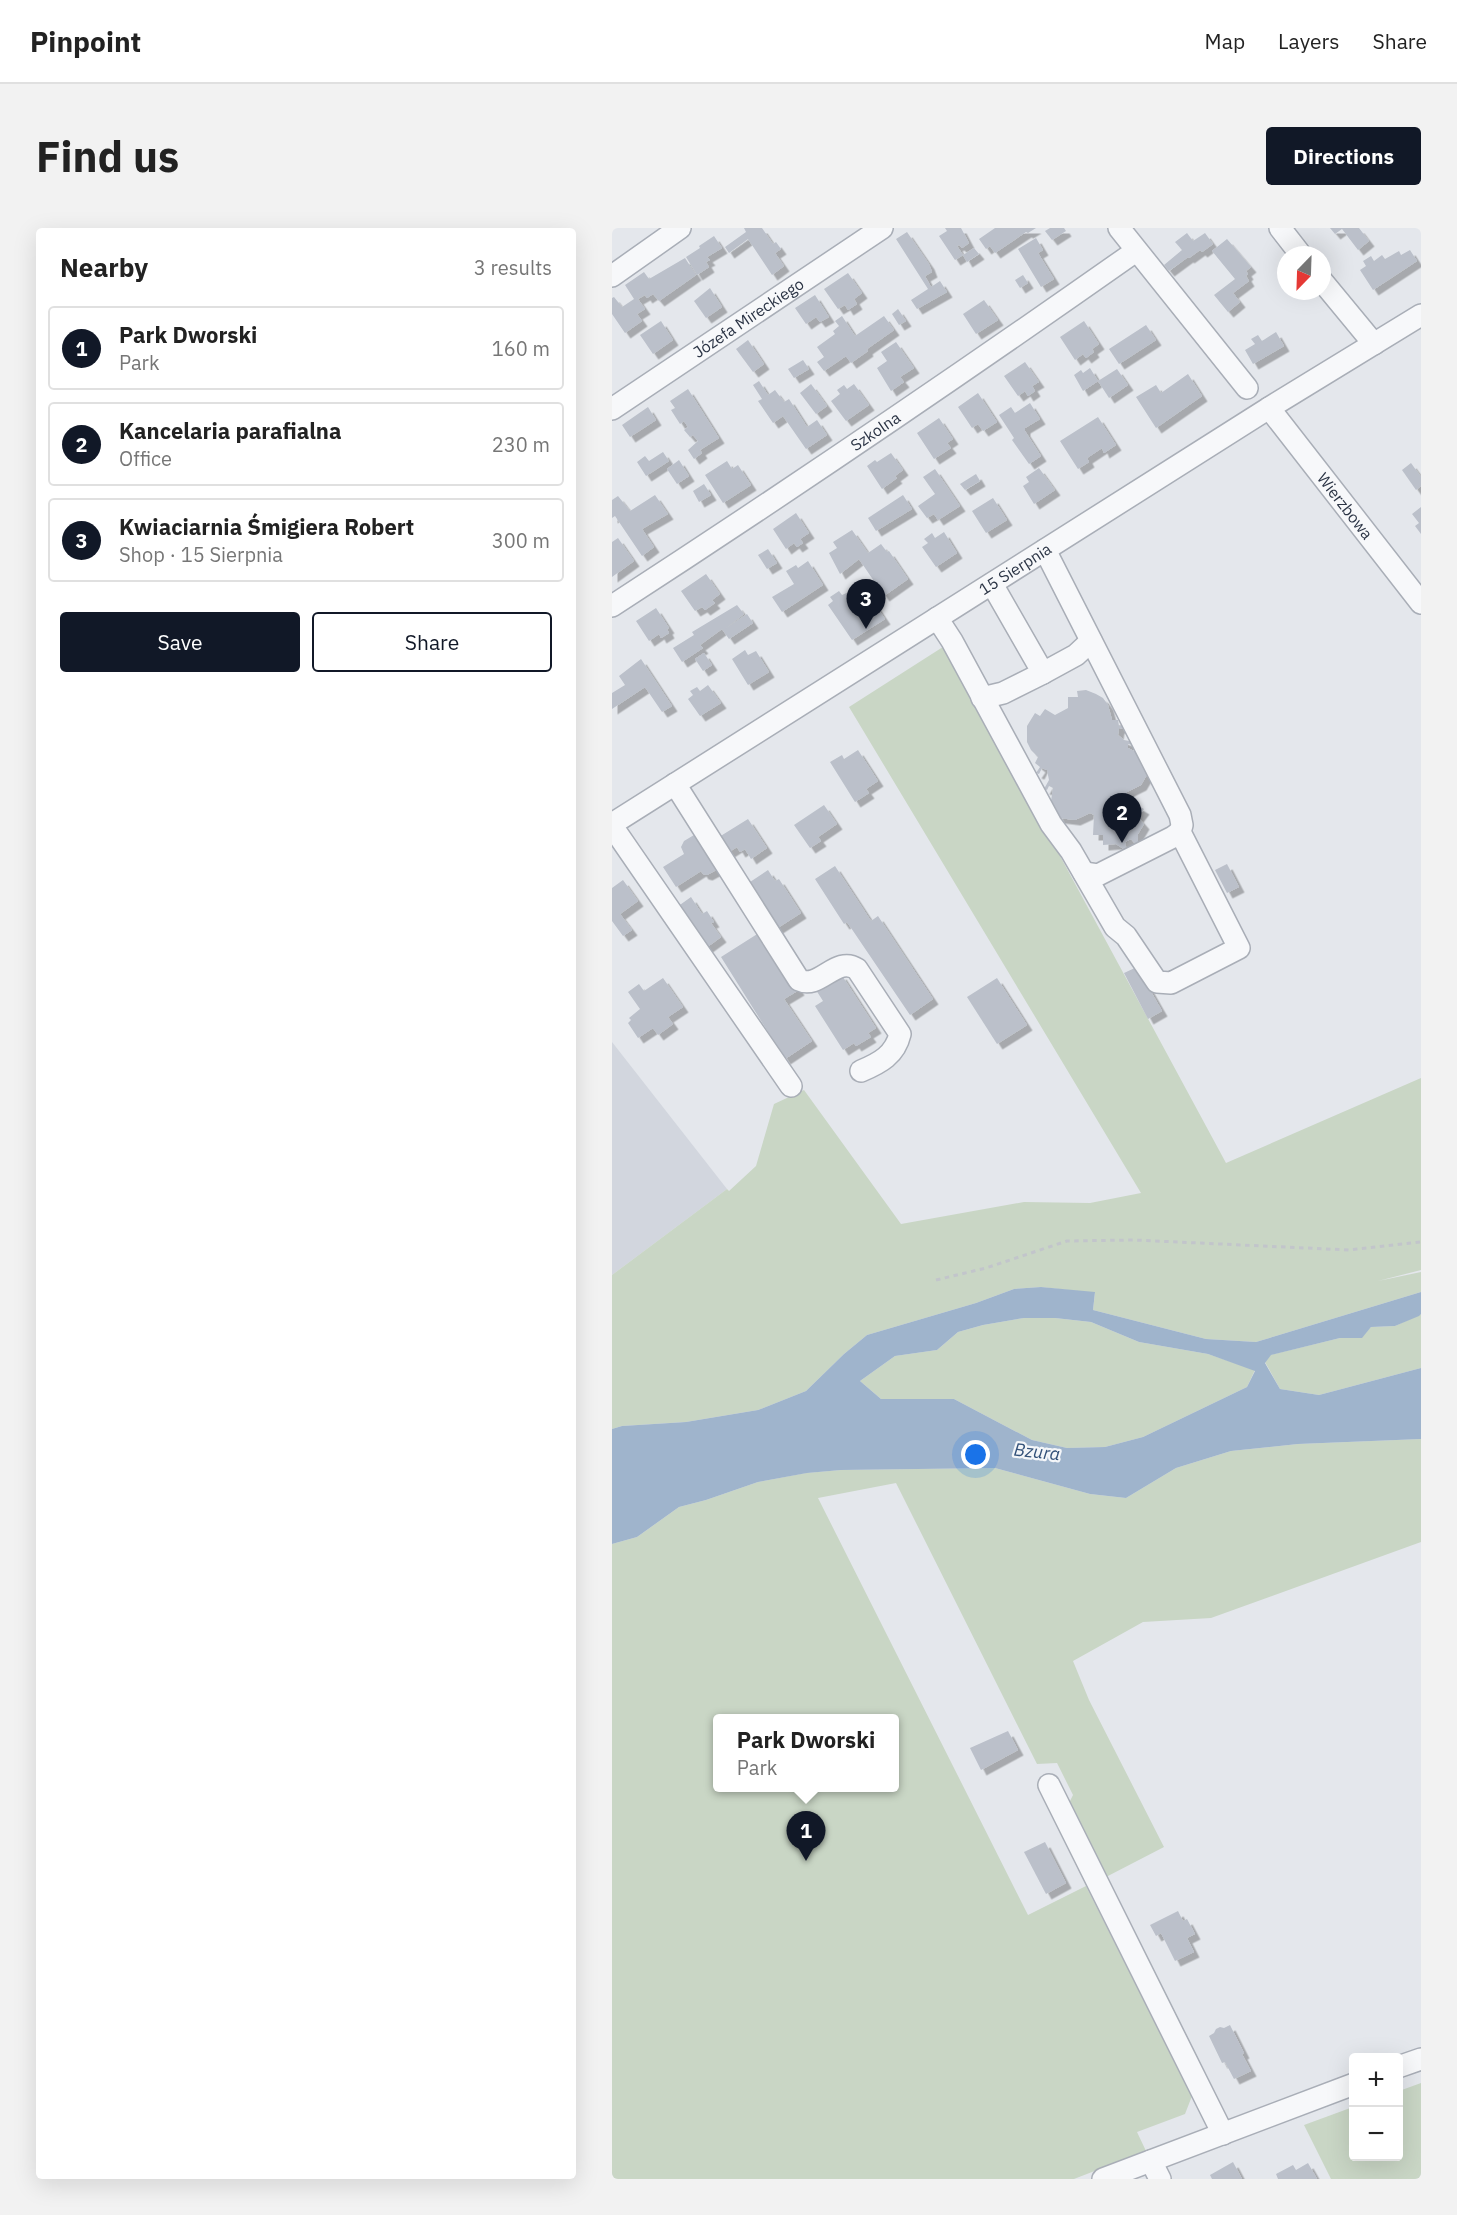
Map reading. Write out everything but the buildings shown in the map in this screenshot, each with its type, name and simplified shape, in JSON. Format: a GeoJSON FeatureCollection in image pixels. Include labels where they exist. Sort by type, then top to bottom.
{"type":"FeatureCollection","features":[{"type":"Feature","properties":{"kind":"street"},"geometry":{"type":"LineString","coordinates":[[612,276],[680,228]]}},
{"type":"Feature","properties":{"kind":"street","name":"Józefa Mireckiego"},"geometry":{"type":"LineString","coordinates":[[612,409],[882,228]]}},
{"type":"Feature","properties":{"kind":"street"},"geometry":{"type":"LineString","coordinates":[[1119,228],[1247,388]]}},
{"type":"Feature","properties":{"kind":"street"},"geometry":{"type":"LineString","coordinates":[[1280,228],[1294,246]]}},
{"type":"Feature","properties":{"kind":"street","name":"Szkolna"},"geometry":{"type":"LineString","coordinates":[[612,606],[943,387],[1136,251]]}},
{"type":"Feature","properties":{"kind":"street"},"geometry":{"type":"LineString","coordinates":[[1331,292],[1374,344]]}},
{"type":"Feature","properties":{"kind":"street","name":"15 Sierpnia"},"geometry":{"type":"LineString","coordinates":[[612,825],[1269,408],[1421,315]]}},
{"type":"Feature","properties":{"kind":"street","name":"Wierzbowa"},"geometry":{"type":"LineString","coordinates":[[1269,408],[1421,603]]}},
{"type":"Feature","properties":{"kind":"street"},"geometry":{"type":"LineString","coordinates":[[1045,550],[1180,815],[1182,825],[1180,832],[1173,837],[1098,875],[1084,873]]}},
{"type":"Feature","properties":{"kind":"street"},"geometry":{"type":"LineString","coordinates":[[992,584],[1044,673]]}},
{"type":"Feature","properties":{"kind":"street"},"geometry":{"type":"LineString","coordinates":[[937,618],[952,641],[1052,824],[1071,851],[1115,927],[1126,936],[1157,982],[1171,983],[1239,948],[1180,832]]}},
{"type":"Feature","properties":{"kind":"street"},"geometry":{"type":"LineString","coordinates":[[982,698],[1003,693],[1044,673],[1076,655],[1091,641]]}},
{"type":"Feature","properties":{"kind":"street"},"geometry":{"type":"LineString","coordinates":[[675,784],[799,980],[805,983],[814,981],[845,965],[851,965],[857,969],[900,1034],[898,1045],[889,1056],[880,1063],[861,1071]]}},
{"type":"Feature","properties":{"kind":"street"},"geometry":{"type":"LineString","coordinates":[[612,825],[791,1086]]}},
{"type":"Feature","properties":{"kind":"street"},"geometry":{"type":"LineString","coordinates":[[1049,1785],[1223,2133]]}},
{"type":"Feature","properties":{"kind":"street"},"geometry":{"type":"LineString","coordinates":[[1403,2065],[1421,2059]]}},
{"type":"Feature","properties":{"kind":"street"},"geometry":{"type":"LineString","coordinates":[[1103,2179],[1155,2170],[1223,2133],[1349,2086]]}},
{"type":"Feature","properties":{"kind":"path"},"geometry":{"type":"LineString","coordinates":[[936,1280],[986,1268],[1067,1241],[1134,1240],[1349,1250],[1421,1242]]}},
{"type":"Feature","properties":{"kind":"shaded area"},"geometry":{"type":"Polygon","coordinates":[[[612,1042],[727,1189],[612,1275],[612,1042]]]}},
{"type":"Feature","properties":{"kind":"green space"},"geometry":{"type":"Polygon","coordinates":[[[946,645],[1226,1163],[1421,1078],[1421,1270],[1378,1281],[1421,1272],[1421,1292],[1256,1342],[1206,1339],[1093,1310],[1095,1293],[1041,1287],[1014,1289],[976,1303],[867,1335],[806,1391],[758,1410],[686,1422],[622,1426],[612,1429],[612,1275],[727,1189],[729,1191],[756,1166],[774,1104],[804,1090],[901,1224],[1024,1202],[1090,1203],[1141,1193],[849,707],[946,645]]]}},
{"type":"Feature","properties":{"kind":"green space"},"geometry":{"type":"Polygon","coordinates":[[[1421,1314],[1421,1368],[1319,1395],[1280,1389],[1265,1362],[1270,1355],[1340,1338],[1361,1338],[1371,1327],[1395,1326],[1421,1314]]]}},
{"type":"Feature","properties":{"kind":"green space"},"geometry":{"type":"Polygon","coordinates":[[[1024,1318],[1055,1318],[1091,1322],[1139,1342],[1208,1354],[1255,1370],[1247,1387],[1143,1437],[1105,1447],[1067,1448],[1032,1440],[954,1399],[881,1399],[860,1381],[895,1356],[937,1350],[958,1332],[1024,1318]]]}},
{"type":"Feature","properties":{"kind":"green space"},"geometry":{"type":"Polygon","coordinates":[[[1421,1439],[1421,1542],[1211,1618],[1143,1622],[1073,1661],[1089,1700],[1164,1847],[1106,1877],[1069,1803],[1073,1795],[1057,1763],[1037,1764],[896,1483],[818,1498],[1028,1915],[1086,1886],[1192,2096],[1185,2114],[1137,2132],[1146,2151],[1074,2179],[612,2179],[612,1544],[637,1537],[679,1507],[758,1482],[806,1473],[841,1470],[995,1468],[1090,1494],[1126,1498],[1176,1468],[1231,1451],[1298,1444],[1421,1439]]]}},
{"type":"Feature","properties":{"kind":"green space"},"geometry":{"type":"Polygon","coordinates":[[[1421,2083],[1421,2179],[1331,2179],[1304,2125],[1349,2108],[1349,2161],[1403,2161],[1403,2090],[1421,2083]]]}},
{"type":"Feature","properties":{"kind":"water","name":"Bzura"},"geometry":{"type":"Polygon","coordinates":[[[1041,1287],[1095,1292],[1093,1310],[1206,1339],[1256,1342],[1421,1292],[1421,1314],[1419,1316],[1395,1326],[1371,1327],[1362,1338],[1340,1338],[1271,1355],[1265,1363],[1280,1389],[1319,1395],[1421,1368],[1421,1439],[1298,1444],[1231,1451],[1176,1468],[1126,1498],[1090,1494],[995,1468],[841,1470],[807,1473],[758,1482],[679,1507],[637,1537],[612,1544],[612,1429],[622,1426],[686,1422],[758,1410],[806,1391],[867,1335],[976,1303],[1014,1289],[1041,1287]],[[1024,1318],[958,1332],[937,1350],[895,1356],[860,1381],[881,1399],[954,1399],[1032,1440],[1067,1448],[1105,1447],[1143,1437],[1247,1387],[1255,1371],[1208,1354],[1139,1342],[1091,1322],[1055,1318],[1024,1318]]]}},
{"type":"Feature","properties":{"kind":"place","name":"Kwiaciarnia Śmigiera Robert"},"geometry":{"type":"Point","coordinates":[866,629]}},
{"type":"Feature","properties":{"kind":"place","name":"Kancelaria parafialna"},"geometry":{"type":"Point","coordinates":[1122,843]}},
{"type":"Feature","properties":{"kind":"place","name":"Park Dworski"},"geometry":{"type":"Point","coordinates":[806,1861]}}]}
